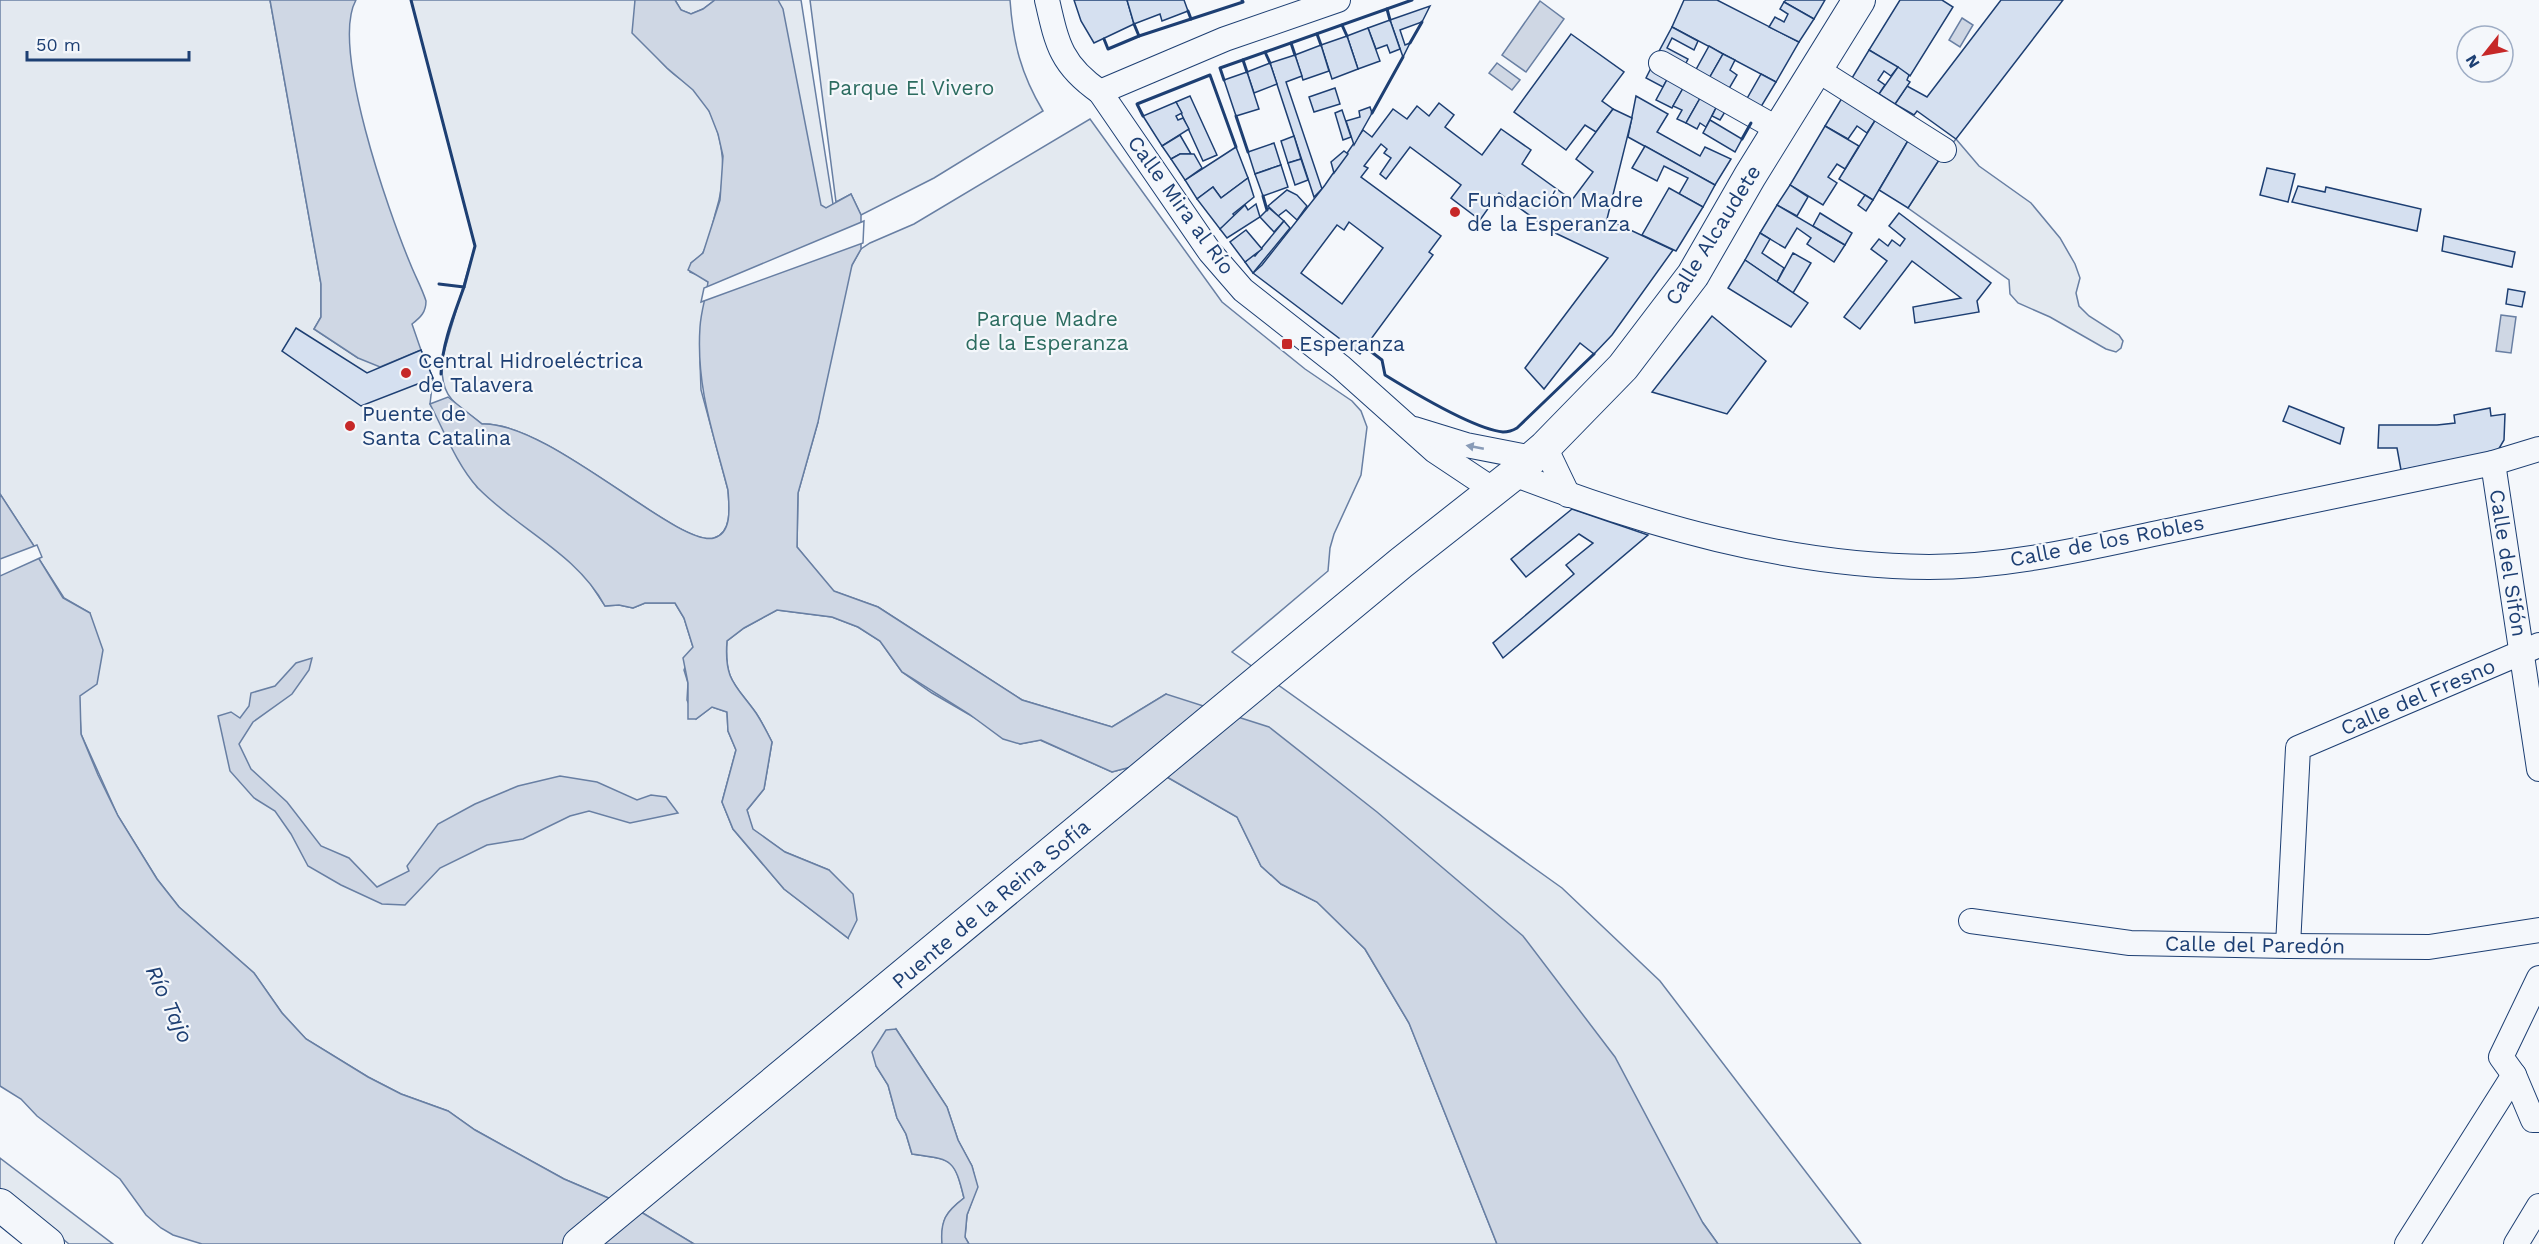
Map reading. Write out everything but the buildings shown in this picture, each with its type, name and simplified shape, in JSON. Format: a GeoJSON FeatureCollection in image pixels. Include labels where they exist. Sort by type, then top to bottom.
{"type":"FeatureCollection","features":[{"type":"Feature","properties":{"kind":"main road","name":"Calle Alcaudete"},"geometry":{"type":"LineString","coordinates":[[1401,563],[1522,467],[1623,367],[1693,275],[1858,0]]}},
{"type":"Feature","properties":{"kind":"main road","name":"Puente de la Reina Sofía"},"geometry":{"type":"LineString","coordinates":[[579,1244],[1401,563]]}},
{"type":"Feature","properties":{"kind":"main road"},"geometry":{"type":"LineString","coordinates":[[0,1205],[48,1244]]}},
{"type":"Feature","properties":{"kind":"street","name":"Calle Mira al Río"},"geometry":{"type":"LineString","coordinates":[[1047,0],[1057,44],[1080,78],[1100,92],[1210,252],[1243,290],[1341,367],[1435,452],[1522,467]]}},
{"type":"Feature","properties":{"kind":"street"},"geometry":{"type":"LineString","coordinates":[[1100,92],[1225,39],[1338,0]]}},
{"type":"Feature","properties":{"kind":"street"},"geometry":{"type":"LineString","coordinates":[[1661,63],[1779,129]]}},
{"type":"Feature","properties":{"kind":"street"},"geometry":{"type":"LineString","coordinates":[[1816,69],[1944,150]]}},
{"type":"Feature","properties":{"kind":"street"},"geometry":{"type":"LineString","coordinates":[[1409,427],[1466,445],[1522,467],[1568,495]]}},
{"type":"Feature","properties":{"kind":"street","name":"Calle de los Robles"},"geometry":{"type":"LineString","coordinates":[[1522,467],[1568,495],[1652,521],[1772,552],[1930,567],[2030,560],[2493,463],[2539,449]]}},
{"type":"Feature","properties":{"kind":"street","name":"Calle del Sifón"},"geometry":{"type":"LineString","coordinates":[[2493,463],[2530,649],[2539,769]]}},
{"type":"Feature","properties":{"kind":"street","name":"Calle del Fresno"},"geometry":{"type":"LineString","coordinates":[[2288,946],[2298,748],[2530,649]]}},
{"type":"Feature","properties":{"kind":"street","name":"Calle del Paredón"},"geometry":{"type":"LineString","coordinates":[[1971,921],[2130,943],[2288,946],[2429,947],[2539,930]]}},
{"type":"Feature","properties":{"kind":"street"},"geometry":{"type":"LineString","coordinates":[[2539,978],[2501,1058],[2514,1075],[2533,1120],[2539,1120]]}},
{"type":"Feature","properties":{"kind":"street"},"geometry":{"type":"LineString","coordinates":[[2407,1244],[2514,1075]]}},
{"type":"Feature","properties":{"kind":"street"},"geometry":{"type":"LineString","coordinates":[[2516,1244],[2539,1206]]}},
{"type":"Feature","properties":{"kind":"green space"},"geometry":{"type":"Polygon","coordinates":[[[0,0],[270,0],[321,284],[321,317],[314,329],[358,358],[421,350],[433,378],[430,404],[477,487],[572,563],[586,577],[605,606],[619,605],[633,608],[645,603],[675,603],[684,618],[693,647],[684,670],[688,683],[687,700],[696,719],[712,707],[727,712],[728,731],[736,750],[722,802],[733,829],[784,889],[848,938],[829,870],[785,852],[752,829],[747,810],[764,789],[772,742],[756,713],[732,681],[727,665],[727,641],[744,628],[777,610],[832,617],[858,627],[880,641],[902,672],[932,693],[1020,744],[1040,740],[1112,772],[1138,765],[1167,777],[1237,817],[1261,866],[1281,884],[1317,902],[1365,949],[1409,1023],[1497,1244],[969,1244],[965,1237],[967,1215],[977,1187],[972,1166],[958,1140],[947,1107],[896,1029],[876,1066],[888,1085],[897,1118],[906,1134],[912,1154],[943,1159],[954,1167],[964,1198],[945,1217],[942,1244],[694,1244],[641,1212],[564,1179],[475,1130],[448,1111],[401,1094],[368,1077],[306,1039],[282,1013],[254,973],[179,907],[157,879],[118,816],[81,734],[79,696],[90,613],[64,598],[0,494],[0,0]]]}},
{"type":"Feature","properties":{"kind":"green space"},"geometry":{"type":"Polygon","coordinates":[[[411,0],[635,0],[640,29],[649,46],[668,69],[693,89],[712,116],[723,163],[720,195],[706,246],[701,255],[691,263],[690,272],[708,282],[700,362],[701,390],[728,490],[727,525],[720,535],[714,538],[696,536],[672,524],[575,461],[541,442],[510,428],[482,424],[457,404],[446,391],[443,383],[442,359],[475,246],[411,0]]]}},
{"type":"Feature","properties":{"kind":"green space"},"geometry":{"type":"Polygon","coordinates":[[[675,0],[715,0],[691,14],[681,10],[675,0]]]}},
{"type":"Feature","properties":{"kind":"green space","name":"Parque Madre de la Esperanza"},"geometry":{"type":"Polygon","coordinates":[[[775,0],[801,0],[833,204],[851,267],[861,249],[870,243],[914,224],[1090,119],[1222,302],[1305,369],[1352,401],[1361,411],[1367,427],[1361,475],[1334,534],[1328,571],[1232,652],[1562,888],[1660,981],[1861,1244],[1718,1244],[1703,1223],[1166,694],[1112,727],[1022,700],[878,607],[833,591],[797,547],[798,493],[818,422],[827,352],[775,0]]]}},
{"type":"Feature","properties":{"kind":"green space","name":"Parque El Vivero"},"geometry":{"type":"Polygon","coordinates":[[[810,0],[1010,0],[1019,58],[1043,111],[934,178],[861,215],[851,194],[836,202],[810,0]]]}},
{"type":"Feature","properties":{"kind":"green space"},"geometry":{"type":"Polygon","coordinates":[[[1956,139],[1979,166],[2031,203],[2060,238],[2080,278],[2076,293],[2079,306],[2089,316],[2119,335],[2123,341],[2121,348],[2116,352],[2018,303],[2010,294],[2009,280],[1908,208],[1939,160],[1956,139]]]}},
{"type":"Feature","properties":{"kind":"green space"},"geometry":{"type":"Polygon","coordinates":[[[0,1158],[113,1244],[69,1244],[0,1188],[0,1158]]]}},
{"type":"Feature","properties":{"kind":"water"},"geometry":{"type":"Polygon","coordinates":[[[270,0],[356,0],[350,22],[351,53],[365,130],[389,207],[426,301],[422,314],[412,324],[421,350],[380,367],[358,358],[314,329],[321,317],[321,284],[270,0]]]}},
{"type":"Feature","properties":{"kind":"water"},"geometry":{"type":"Polygon","coordinates":[[[635,0],[675,0],[681,10],[691,14],[715,0],[778,0],[783,9],[821,205],[826,208],[851,194],[861,215],[861,249],[852,265],[818,422],[798,493],[797,547],[834,591],[878,607],[1022,700],[1112,727],[1166,694],[1269,727],[1377,812],[1523,936],[1615,1057],[1703,1223],[1718,1244],[1497,1244],[1409,1023],[1365,949],[1317,902],[1281,884],[1261,866],[1237,817],[1167,777],[1138,765],[1112,772],[1041,740],[1020,744],[1003,739],[969,714],[902,672],[880,641],[858,627],[832,617],[777,610],[744,628],[727,641],[727,665],[732,681],[756,713],[772,742],[764,789],[747,810],[753,829],[785,852],[829,870],[853,894],[857,920],[848,938],[784,889],[733,829],[722,802],[736,750],[728,731],[727,712],[712,707],[696,719],[688,719],[688,683],[683,658],[693,647],[684,618],[675,603],[645,603],[633,608],[619,605],[605,606],[579,571],[494,503],[470,479],[430,404],[448,397],[482,424],[510,428],[541,442],[575,461],[642,506],[696,536],[714,538],[720,535],[727,525],[728,490],[711,429],[703,390],[699,349],[701,315],[708,282],[688,270],[691,263],[703,253],[720,200],[723,156],[709,111],[693,90],[632,33],[635,0]]]}},
{"type":"Feature","properties":{"kind":"water"},"geometry":{"type":"Polygon","coordinates":[[[1540,1],[1564,19],[1526,72],[1502,55],[1540,1]]]}},
{"type":"Feature","properties":{"kind":"water"},"geometry":{"type":"Polygon","coordinates":[[[1962,18],[1973,25],[1960,47],[1949,40],[1962,18]]]}},
{"type":"Feature","properties":{"kind":"water"},"geometry":{"type":"Polygon","coordinates":[[[1497,63],[1520,80],[1512,90],[1489,73],[1497,63]]]}},
{"type":"Feature","properties":{"kind":"water"},"geometry":{"type":"Polygon","coordinates":[[[2501,315],[2516,317],[2511,353],[2496,351],[2501,315]]]}},
{"type":"Feature","properties":{"kind":"water","name":"Río Tajo"},"geometry":{"type":"Polygon","coordinates":[[[0,494],[34,546],[39,559],[63,598],[90,613],[103,650],[97,684],[80,696],[81,734],[118,816],[157,879],[179,907],[254,973],[282,1013],[306,1039],[368,1077],[401,1094],[448,1111],[475,1130],[564,1179],[641,1212],[694,1244],[202,1244],[173,1235],[161,1228],[146,1215],[120,1179],[37,1116],[21,1099],[0,1086],[0,494]]]}},
{"type":"Feature","properties":{"kind":"water"},"geometry":{"type":"Polygon","coordinates":[[[312,658],[309,670],[292,694],[253,722],[239,744],[251,769],[287,802],[321,846],[349,858],[377,887],[409,871],[407,866],[438,824],[475,804],[518,786],[560,776],[597,782],[637,800],[651,795],[666,797],[678,813],[630,823],[589,811],[570,816],[523,839],[487,845],[440,868],[405,905],[382,904],[341,885],[308,866],[291,834],[275,811],[254,798],[230,771],[218,716],[231,712],[240,718],[249,706],[251,693],[275,686],[296,663],[312,658]]]}},
{"type":"Feature","properties":{"kind":"water"},"geometry":{"type":"Polygon","coordinates":[[[896,1029],[947,1107],[958,1140],[972,1166],[978,1187],[967,1215],[965,1237],[969,1244],[942,1244],[943,1223],[949,1212],[964,1198],[957,1175],[949,1163],[943,1160],[912,1154],[906,1134],[897,1118],[888,1085],[876,1066],[872,1052],[886,1030],[896,1029]]]}},
{"type":"Feature","properties":{"kind":"pier"},"geometry":{"type":"Polygon","coordinates":[[[864,221],[863,243],[701,302],[704,288],[864,221]]]}},
{"type":"Feature","properties":{"kind":"pier"},"geometry":{"type":"Polygon","coordinates":[[[37,545],[42,557],[0,576],[0,559],[37,545]]]}},
{"type":"Feature","properties":{"kind":"wall"},"geometry":{"type":"LineString","coordinates":[[411,0],[475,246],[464,287]]}},
{"type":"Feature","properties":{"kind":"wall"},"geometry":{"type":"LineString","coordinates":[[1191,19],[1243,2],[1242,0]]}},
{"type":"Feature","properties":{"kind":"wall"},"geometry":{"type":"LineString","coordinates":[[1224,80],[1220,68],[1412,0]]}},
{"type":"Feature","properties":{"kind":"wall"},"geometry":{"type":"LineString","coordinates":[[1387,9],[1390,20]]}},
{"type":"Feature","properties":{"kind":"wall"},"geometry":{"type":"LineString","coordinates":[[1139,36],[1191,19],[1188,11]]}},
{"type":"Feature","properties":{"kind":"wall"},"geometry":{"type":"LineString","coordinates":[[1410,43],[1422,22]]}},
{"type":"Feature","properties":{"kind":"wall"},"geometry":{"type":"LineString","coordinates":[[1104,39],[1108,49],[1139,36],[1134,24]]}},
{"type":"Feature","properties":{"kind":"wall"},"geometry":{"type":"LineString","coordinates":[[1342,25],[1347,36]]}},
{"type":"Feature","properties":{"kind":"wall"},"geometry":{"type":"LineString","coordinates":[[1317,34],[1321,45]]}},
{"type":"Feature","properties":{"kind":"wall"},"geometry":{"type":"LineString","coordinates":[[1291,43],[1295,55]]}},
{"type":"Feature","properties":{"kind":"wall"},"geometry":{"type":"LineString","coordinates":[[1265,52],[1270,63]]}},
{"type":"Feature","properties":{"kind":"wall"},"geometry":{"type":"LineString","coordinates":[[1372,113],[1403,57]]}},
{"type":"Feature","properties":{"kind":"wall"},"geometry":{"type":"LineString","coordinates":[[1243,60],[1247,72]]}},
{"type":"Feature","properties":{"kind":"wall"},"geometry":{"type":"LineString","coordinates":[[1143,116],[1137,104],[1210,75],[1236,147]]}},
{"type":"Feature","properties":{"kind":"wall"},"geometry":{"type":"LineString","coordinates":[[1236,116],[1248,152]]}},
{"type":"Feature","properties":{"kind":"wall"},"geometry":{"type":"LineString","coordinates":[[1742,139],[1751,123]]}},
{"type":"Feature","properties":{"kind":"wall"},"geometry":{"type":"LineString","coordinates":[[1263,196],[1267,210]]}},
{"type":"Feature","properties":{"kind":"wall"},"geometry":{"type":"LineString","coordinates":[[439,284],[464,287],[446,341],[441,374]]}},
{"type":"Feature","properties":{"kind":"wall"},"geometry":{"type":"LineString","coordinates":[[1365,347],[1382,360],[1385,375],[1460,417],[1503,432],[1517,428],[1594,354]]}},
{"type":"Feature","properties":{"kind":"place","name":"Fundación Madre de la Esperanza"},"geometry":{"type":"Point","coordinates":[1455,212]}},
{"type":"Feature","properties":{"kind":"place","name":"Esperanza"},"geometry":{"type":"Point","coordinates":[1287,344]}},
{"type":"Feature","properties":{"kind":"place","name":"Central Hidroeléctrica de Talavera"},"geometry":{"type":"Point","coordinates":[406,373]}},
{"type":"Feature","properties":{"kind":"place","name":"Puente de Santa Catalina"},"geometry":{"type":"Point","coordinates":[350,426]}}]}
